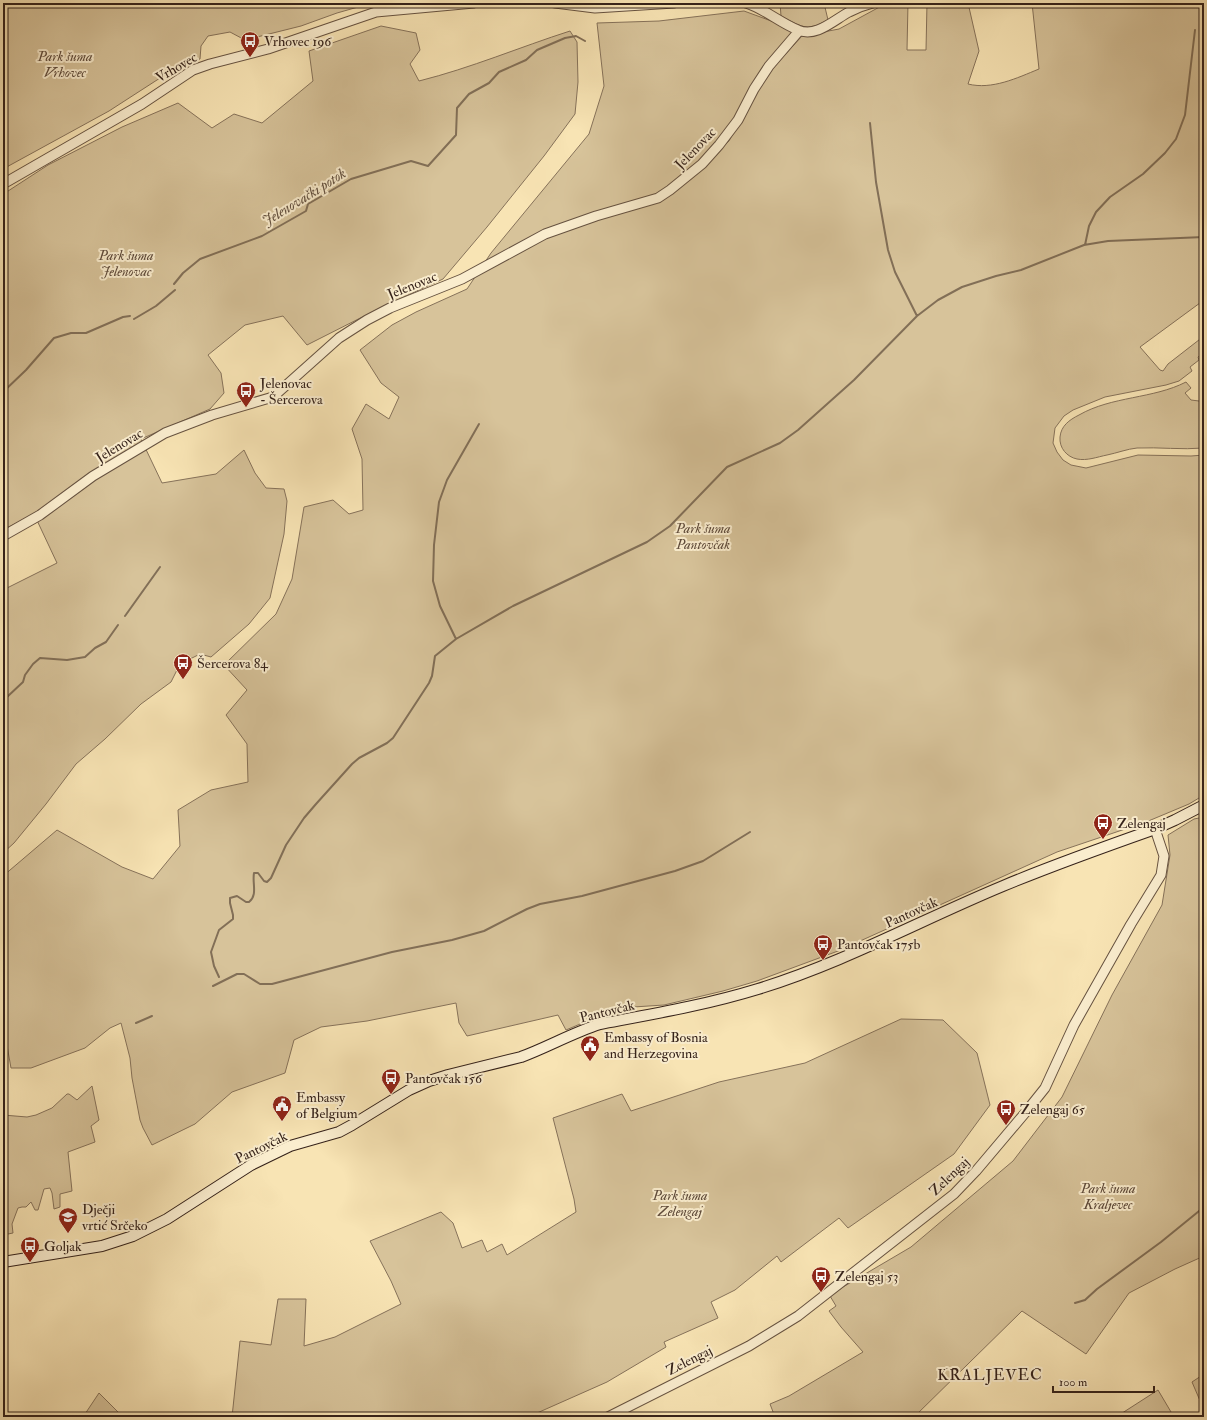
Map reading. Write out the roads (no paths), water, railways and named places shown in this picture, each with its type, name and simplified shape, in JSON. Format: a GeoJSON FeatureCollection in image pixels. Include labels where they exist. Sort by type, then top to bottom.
{"type":"FeatureCollection","features":[{"type":"Feature","properties":{"kind":"main road","name":"Pantovčak"},"geometry":{"type":"LineString","coordinates":[[3,1262],[87,1248],[125,1239],[155,1226],[262,1159],[290,1146],[339,1132],[409,1090],[428,1081],[521,1057],[586,1028],[600,1024],[653,1015],[759,989],[844,958],[1003,886],[1155,829],[1204,805]]}},
{"type":"Feature","properties":{"kind":"street","name":"Vrhovec"},"geometry":{"type":"LineString","coordinates":[[3,184],[142,104],[193,70],[268,49],[376,12],[474,3]]}},
{"type":"Feature","properties":{"kind":"street"},"geometry":{"type":"LineString","coordinates":[[555,3],[595,8],[674,3]]}},
{"type":"Feature","properties":{"kind":"street"},"geometry":{"type":"LineString","coordinates":[[746,3],[799,31],[809,32],[819,30],[850,11],[873,3]]}},
{"type":"Feature","properties":{"kind":"street","name":"Jelenovac"},"geometry":{"type":"LineString","coordinates":[[3,536],[40,515],[93,476],[165,433],[212,415],[273,397],[339,338],[367,320],[390,308],[462,279],[545,234],[596,216],[658,198],[702,164],[720,145],[738,120],[754,89],[770,66],[799,31]]}},
{"type":"Feature","properties":{"kind":"street","name":"Zelengaj"},"geometry":{"type":"LineString","coordinates":[[608,1417],[749,1346],[798,1316],[954,1194],[976,1171],[1045,1088],[1074,1025],[1161,875],[1164,856],[1155,829]]}},
{"type":"Feature","properties":{"kind":"waterway"},"geometry":{"type":"LineString","coordinates":[[1085,245],[1089,226],[1096,212],[1110,197],[1143,174],[1165,153],[1176,139],[1185,115],[1195,30]]}},
{"type":"Feature","properties":{"kind":"waterway","name":"Jelenovački potok"},"geometry":{"type":"LineString","coordinates":[[174,284],[183,273],[200,259],[262,236],[306,211],[308,204],[351,179],[411,161],[428,166],[456,135],[457,108],[469,94],[489,83],[499,72],[526,60],[537,50],[565,38],[576,36],[585,41]]}},
{"type":"Feature","properties":{"kind":"waterway"},"geometry":{"type":"LineString","coordinates":[[870,123],[876,182],[888,250],[895,272],[917,316]]}},
{"type":"Feature","properties":{"kind":"waterway"},"geometry":{"type":"LineString","coordinates":[[219,977],[214,966],[211,952],[219,930],[233,919],[230,898],[237,896],[246,902],[249,902],[252,899],[254,892],[254,873],[258,873],[264,881],[267,882],[271,878],[286,845],[304,818],[316,804],[352,764],[359,758],[387,743],[393,738],[429,683],[432,676],[435,656],[456,639],[513,606],[647,542],[670,526],[727,467],[780,443],[798,430],[854,380],[917,316],[938,300],[962,287],[1021,270],[1084,245],[1108,241],[1204,237]]}},
{"type":"Feature","properties":{"kind":"waterway","name":"Jelenovački potok"},"geometry":{"type":"LineString","coordinates":[[134,319],[156,306],[175,290]]}},
{"type":"Feature","properties":{"kind":"waterway","name":"Jelenovački potok"},"geometry":{"type":"LineString","coordinates":[[3,392],[26,370],[54,338],[71,333],[86,333],[123,317],[130,316]]}},
{"type":"Feature","properties":{"kind":"waterway"},"geometry":{"type":"LineString","coordinates":[[456,639],[440,606],[433,581],[434,545],[439,502],[447,480],[479,424]]}},
{"type":"Feature","properties":{"kind":"waterway"},"geometry":{"type":"LineString","coordinates":[[125,616],[160,567]]}},
{"type":"Feature","properties":{"kind":"waterway"},"geometry":{"type":"LineString","coordinates":[[3,698],[7,697],[23,682],[25,675],[33,664],[40,658],[67,660],[85,657],[95,648],[106,642],[118,625]]}},
{"type":"Feature","properties":{"kind":"waterway"},"geometry":{"type":"LineString","coordinates":[[213,986],[237,974],[244,974],[260,984],[272,984],[392,952],[452,940],[484,931],[540,904],[582,896],[675,871],[703,861],[750,832]]}},
{"type":"Feature","properties":{"kind":"waterway","name":"Jelenovac"},"geometry":{"type":"LineString","coordinates":[[136,1023],[152,1016]]}},
{"type":"Feature","properties":{"kind":"waterway"},"geometry":{"type":"LineString","coordinates":[[1075,1303],[1085,1300],[1097,1289],[1161,1242],[1204,1207]]}},
{"type":"Feature","properties":{"kind":"place","name":"Vrhovec 196"},"geometry":{"type":"Point","coordinates":[250,58]}},
{"type":"Feature","properties":{"kind":"place","name":"Jelenovac - Šercerova"},"geometry":{"type":"Point","coordinates":[246,408]}},
{"type":"Feature","properties":{"kind":"place","name":"Šercerova 84"},"geometry":{"type":"Point","coordinates":[183,680]}},
{"type":"Feature","properties":{"kind":"place","name":"Zelengaj"},"geometry":{"type":"Point","coordinates":[1103,840]}},
{"type":"Feature","properties":{"kind":"place","name":"Pantovčak 175b"},"geometry":{"type":"Point","coordinates":[823,961]}},
{"type":"Feature","properties":{"kind":"place","name":"Embassy of Bosnia and Herzegovina"},"geometry":{"type":"Point","coordinates":[590,1062]}},
{"type":"Feature","properties":{"kind":"place","name":"Pantovčak 156"},"geometry":{"type":"Point","coordinates":[391,1095]}},
{"type":"Feature","properties":{"kind":"place","name":"Embassy of Belgium"},"geometry":{"type":"Point","coordinates":[282,1122]}},
{"type":"Feature","properties":{"kind":"place","name":"Zelengaj 65"},"geometry":{"type":"Point","coordinates":[1006,1126]}},
{"type":"Feature","properties":{"kind":"place","name":"Dječji vrtić Srčeko"},"geometry":{"type":"Point","coordinates":[68,1234]}},
{"type":"Feature","properties":{"kind":"place","name":"Goljak"},"geometry":{"type":"Point","coordinates":[30,1263]}},
{"type":"Feature","properties":{"kind":"place","name":"Zelengaj 53"},"geometry":{"type":"Point","coordinates":[821,1293]}},
{"type":"Feature","properties":{"kind":"district","name":"KRALJEVEC"},"geometry":{"type":"Point","coordinates":[990,1374]}},
{"type":"Feature","properties":{"kind":"park label","name":"Park šuma Vrhovec"},"geometry":{"type":"Point","coordinates":[65,64]}},
{"type":"Feature","properties":{"kind":"park label","name":"Park šuma Jelenovac"},"geometry":{"type":"Point","coordinates":[126,264]}},
{"type":"Feature","properties":{"kind":"park label","name":"Park šuma Pantovčak"},"geometry":{"type":"Point","coordinates":[703,536]}},
{"type":"Feature","properties":{"kind":"park label","name":"Park šuma Kraljevec"},"geometry":{"type":"Point","coordinates":[1108,1196]}},
{"type":"Feature","properties":{"kind":"park label","name":"Park šuma Zelengaj"},"geometry":{"type":"Point","coordinates":[680,1204]}}]}
